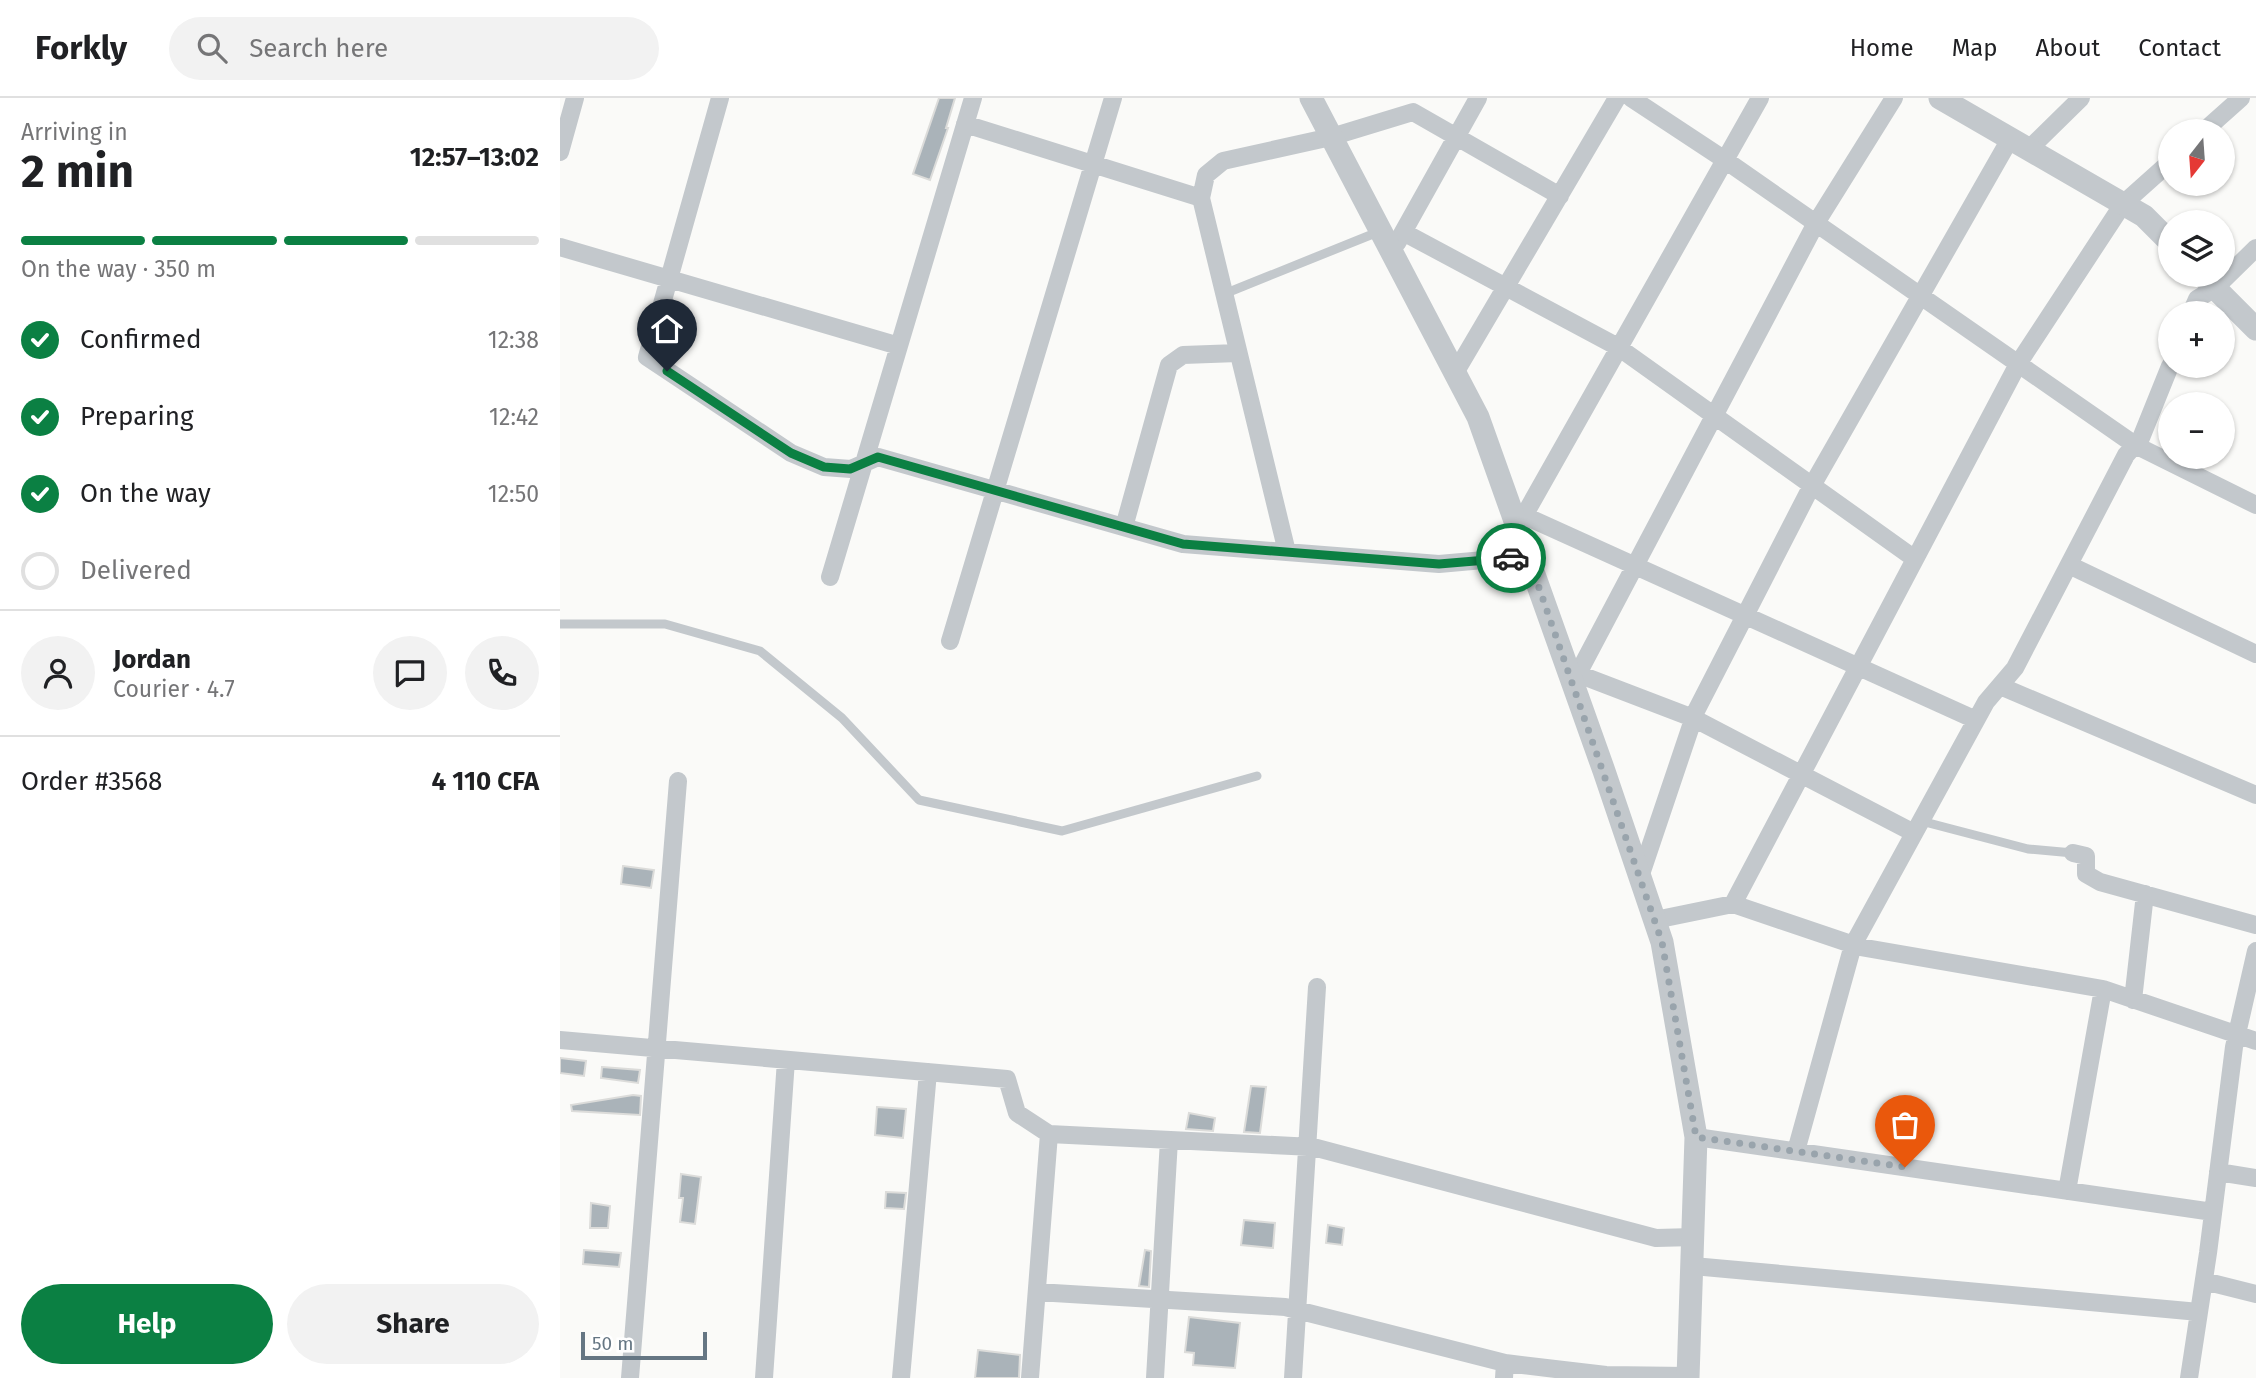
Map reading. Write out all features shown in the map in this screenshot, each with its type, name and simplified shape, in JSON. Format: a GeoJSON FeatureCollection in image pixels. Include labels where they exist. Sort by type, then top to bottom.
{"type":"FeatureCollection","features":[{"type":"Feature","properties":{"kind":"street"},"geometry":{"type":"LineString","coordinates":[[560,152],[575,98]]}},
{"type":"Feature","properties":{"kind":"street"},"geometry":{"type":"LineString","coordinates":[[720,98],[647,357],[791,453],[824,467],[850,469],[878,457],[1183,544],[1439,564],[1528,556]]}},
{"type":"Feature","properties":{"kind":"street"},"geometry":{"type":"LineString","coordinates":[[830,577],[973,98]]}},
{"type":"Feature","properties":{"kind":"street"},"geometry":{"type":"LineString","coordinates":[[950,641],[1113,98]]}},
{"type":"Feature","properties":{"kind":"street"},"geometry":{"type":"LineString","coordinates":[[1037,1292],[1286,1307],[1504,1371],[1688,1377],[1696,1137],[1662,942],[1576,678],[1528,556],[1521,521],[1479,417],[1455,373],[1392,238],[1311,98]]}},
{"type":"Feature","properties":{"kind":"street"},"geometry":{"type":"LineString","coordinates":[[1392,238],[1478,98]]}},
{"type":"Feature","properties":{"kind":"street"},"geometry":{"type":"LineString","coordinates":[[1455,373],[1617,98]]}},
{"type":"Feature","properties":{"kind":"street"},"geometry":{"type":"LineString","coordinates":[[1631,98],[1725,160],[2135,445],[2256,505]]}},
{"type":"Feature","properties":{"kind":"street"},"geometry":{"type":"LineString","coordinates":[[1521,521],[1760,98]]}},
{"type":"Feature","properties":{"kind":"street"},"geometry":{"type":"LineString","coordinates":[[1576,678],[1816,223],[1894,98]]}},
{"type":"Feature","properties":{"kind":"street"},"geometry":{"type":"LineString","coordinates":[[1940,98],[2144,216],[2158,230]]}},
{"type":"Feature","properties":{"kind":"street"},"geometry":{"type":"LineString","coordinates":[[1640,877],[1693,718],[1812,486],[1920,296],[2019,144],[2081,98]]}},
{"type":"Feature","properties":{"kind":"street"},"geometry":{"type":"LineString","coordinates":[[2217,119],[2241,98]]}},
{"type":"Feature","properties":{"kind":"street"},"geometry":{"type":"LineString","coordinates":[[1287,552],[1201,198],[1206,175],[1223,160],[1331,136],[1413,112],[1560,196]]}},
{"type":"Feature","properties":{"kind":"street"},"geometry":{"type":"LineString","coordinates":[[965,124],[1201,198]]}},
{"type":"Feature","properties":{"kind":"street"},"geometry":{"type":"LineString","coordinates":[[1733,904],[2018,364],[2123,204],[2158,173]]}},
{"type":"Feature","properties":{"kind":"street"},"geometry":{"type":"LineString","coordinates":[[1392,238],[1506,287],[1618,347],[1915,559]]}},
{"type":"Feature","properties":{"kind":"street"},"geometry":{"type":"LineString","coordinates":[[560,247],[899,346]]}},
{"type":"Feature","properties":{"kind":"street"},"geometry":{"type":"LineString","coordinates":[[2235,263],[2256,248]]}},
{"type":"Feature","properties":{"kind":"street"},"geometry":{"type":"LineString","coordinates":[[2215,287],[2256,330]]}},
{"type":"Feature","properties":{"kind":"street"},"geometry":{"type":"LineString","coordinates":[[1124,527],[1169,365],[1182,355],[1238,353]]}},
{"type":"Feature","properties":{"kind":"street"},"geometry":{"type":"LineString","coordinates":[[1796,1151],[1853,945],[1986,702],[2015,668],[2126,455],[2141,438],[2165,378]]}},
{"type":"Feature","properties":{"kind":"street"},"geometry":{"type":"LineString","coordinates":[[1521,521],[1635,566],[1976,720]]}},
{"type":"Feature","properties":{"kind":"street"},"geometry":{"type":"LineString","coordinates":[[2069,565],[2256,654]]}},
{"type":"Feature","properties":{"kind":"street"},"geometry":{"type":"LineString","coordinates":[[1576,678],[1693,718],[1802,774],[1918,827]]}},
{"type":"Feature","properties":{"kind":"street"},"geometry":{"type":"LineString","coordinates":[[2000,686],[2256,795]]}},
{"type":"Feature","properties":{"kind":"street"},"geometry":{"type":"LineString","coordinates":[[630,1378],[678,782]]}},
{"type":"Feature","properties":{"kind":"street"},"geometry":{"type":"LineString","coordinates":[[2073,853],[2086,856],[2086,873],[2093,878],[2256,925]]}},
{"type":"Feature","properties":{"kind":"street"},"geometry":{"type":"LineString","coordinates":[[2133,1000],[2145,894]]}},
{"type":"Feature","properties":{"kind":"street"},"geometry":{"type":"LineString","coordinates":[[1655,920],[1733,904],[1853,945],[2103,989],[2256,1041]]}},
{"type":"Feature","properties":{"kind":"street"},"geometry":{"type":"LineString","coordinates":[[2189,1378],[2237,1035],[2256,951]]}},
{"type":"Feature","properties":{"kind":"street"},"geometry":{"type":"LineString","coordinates":[[1293,1378],[1317,987]]}},
{"type":"Feature","properties":{"kind":"street"},"geometry":{"type":"LineString","coordinates":[[2067,1191],[2103,989]]}},
{"type":"Feature","properties":{"kind":"street"},"geometry":{"type":"LineString","coordinates":[[560,1040],[1007,1079],[1017,1113],[1049,1134],[1308,1146],[1656,1238],[1694,1237]]}},
{"type":"Feature","properties":{"kind":"street"},"geometry":{"type":"LineString","coordinates":[[764,1378],[786,1060]]}},
{"type":"Feature","properties":{"kind":"street"},"geometry":{"type":"LineString","coordinates":[[901,1378],[928,1072]]}},
{"type":"Feature","properties":{"kind":"street"},"geometry":{"type":"LineString","coordinates":[[1030,1378],[1049,1134]]}},
{"type":"Feature","properties":{"kind":"street"},"geometry":{"type":"LineString","coordinates":[[1696,1137],[2213,1212]]}},
{"type":"Feature","properties":{"kind":"street"},"geometry":{"type":"LineString","coordinates":[[1155,1378],[1169,1140]]}},
{"type":"Feature","properties":{"kind":"street"},"geometry":{"type":"LineString","coordinates":[[2218,1172],[2256,1178]]}},
{"type":"Feature","properties":{"kind":"street"},"geometry":{"type":"LineString","coordinates":[[1693,1266],[2199,1312]]}},
{"type":"Feature","properties":{"kind":"street"},"geometry":{"type":"LineString","coordinates":[[2204,1281],[2256,1294]]}},
{"type":"Feature","properties":{"kind":"lane"},"geometry":{"type":"LineString","coordinates":[[1224,294],[1392,238]]}},
{"type":"Feature","properties":{"kind":"lane"},"geometry":{"type":"LineString","coordinates":[[560,624],[665,624],[760,651],[842,718],[919,800],[1062,831],[1257,776]]}},
{"type":"Feature","properties":{"kind":"lane"},"geometry":{"type":"LineString","coordinates":[[1918,827],[2028,849],[2073,853]]}},
{"type":"Feature","properties":{"kind":"building"},"geometry":{"type":"Polygon","coordinates":[[[939,98],[955,98],[930,180],[913,174],[939,98]]]}},
{"type":"Feature","properties":{"kind":"building"},"geometry":{"type":"Polygon","coordinates":[[[623,866],[654,870],[651,888],[621,884],[623,866]]]}},
{"type":"Feature","properties":{"kind":"building"},"geometry":{"type":"Polygon","coordinates":[[[560,1058],[586,1061],[584,1076],[560,1073],[560,1058]]]}},
{"type":"Feature","properties":{"kind":"building"},"geometry":{"type":"Polygon","coordinates":[[[602,1067],[640,1070],[638,1083],[601,1078],[602,1067]]]}},
{"type":"Feature","properties":{"kind":"building"},"geometry":{"type":"Polygon","coordinates":[[[1251,1086],[1266,1087],[1260,1133],[1244,1132],[1251,1086]]]}},
{"type":"Feature","properties":{"kind":"building"},"geometry":{"type":"Polygon","coordinates":[[[641,1096],[640,1115],[572,1111],[571,1105],[641,1096]]]}},
{"type":"Feature","properties":{"kind":"building"},"geometry":{"type":"Polygon","coordinates":[[[877,1107],[906,1109],[903,1138],[875,1135],[877,1107]]]}},
{"type":"Feature","properties":{"kind":"building"},"geometry":{"type":"Polygon","coordinates":[[[1189,1113],[1215,1118],[1213,1131],[1186,1129],[1189,1113]]]}},
{"type":"Feature","properties":{"kind":"building"},"geometry":{"type":"Polygon","coordinates":[[[681,1174],[701,1177],[695,1224],[680,1222],[683,1198],[679,1198],[681,1174]]]}},
{"type":"Feature","properties":{"kind":"building"},"geometry":{"type":"Polygon","coordinates":[[[886,1192],[906,1193],[904,1209],[885,1208],[886,1192]]]}},
{"type":"Feature","properties":{"kind":"building"},"geometry":{"type":"Polygon","coordinates":[[[591,1203],[610,1206],[608,1228],[590,1228],[591,1203]]]}},
{"type":"Feature","properties":{"kind":"building"},"geometry":{"type":"Polygon","coordinates":[[[1244,1220],[1275,1223],[1273,1248],[1241,1245],[1244,1220]]]}},
{"type":"Feature","properties":{"kind":"building"},"geometry":{"type":"Polygon","coordinates":[[[1328,1225],[1344,1228],[1342,1245],[1326,1243],[1328,1225]]]}},
{"type":"Feature","properties":{"kind":"building"},"geometry":{"type":"Polygon","coordinates":[[[584,1250],[621,1253],[619,1267],[583,1264],[584,1250]]]}},
{"type":"Feature","properties":{"kind":"building"},"geometry":{"type":"Polygon","coordinates":[[[1145,1250],[1151,1251],[1149,1287],[1139,1286],[1145,1250]]]}},
{"type":"Feature","properties":{"kind":"building"},"geometry":{"type":"Polygon","coordinates":[[[1189,1317],[1240,1323],[1235,1368],[1193,1365],[1194,1353],[1185,1352],[1189,1317]]]}},
{"type":"Feature","properties":{"kind":"building"},"geometry":{"type":"Polygon","coordinates":[[[978,1350],[1020,1355],[1019,1378],[975,1378],[978,1350]]]}},
{"type":"Feature","properties":{"kind":"way so far"},"geometry":{"type":"LineString","coordinates":[[1511,558],[1528,556],[1662,942],[1696,1137],[1905,1167]]}},
{"type":"Feature","properties":{"kind":"route"},"geometry":{"type":"LineString","coordinates":[[667,371],[791,453],[824,467],[850,469],[878,457],[1183,544],[1439,564],[1511,558]]}}]}
